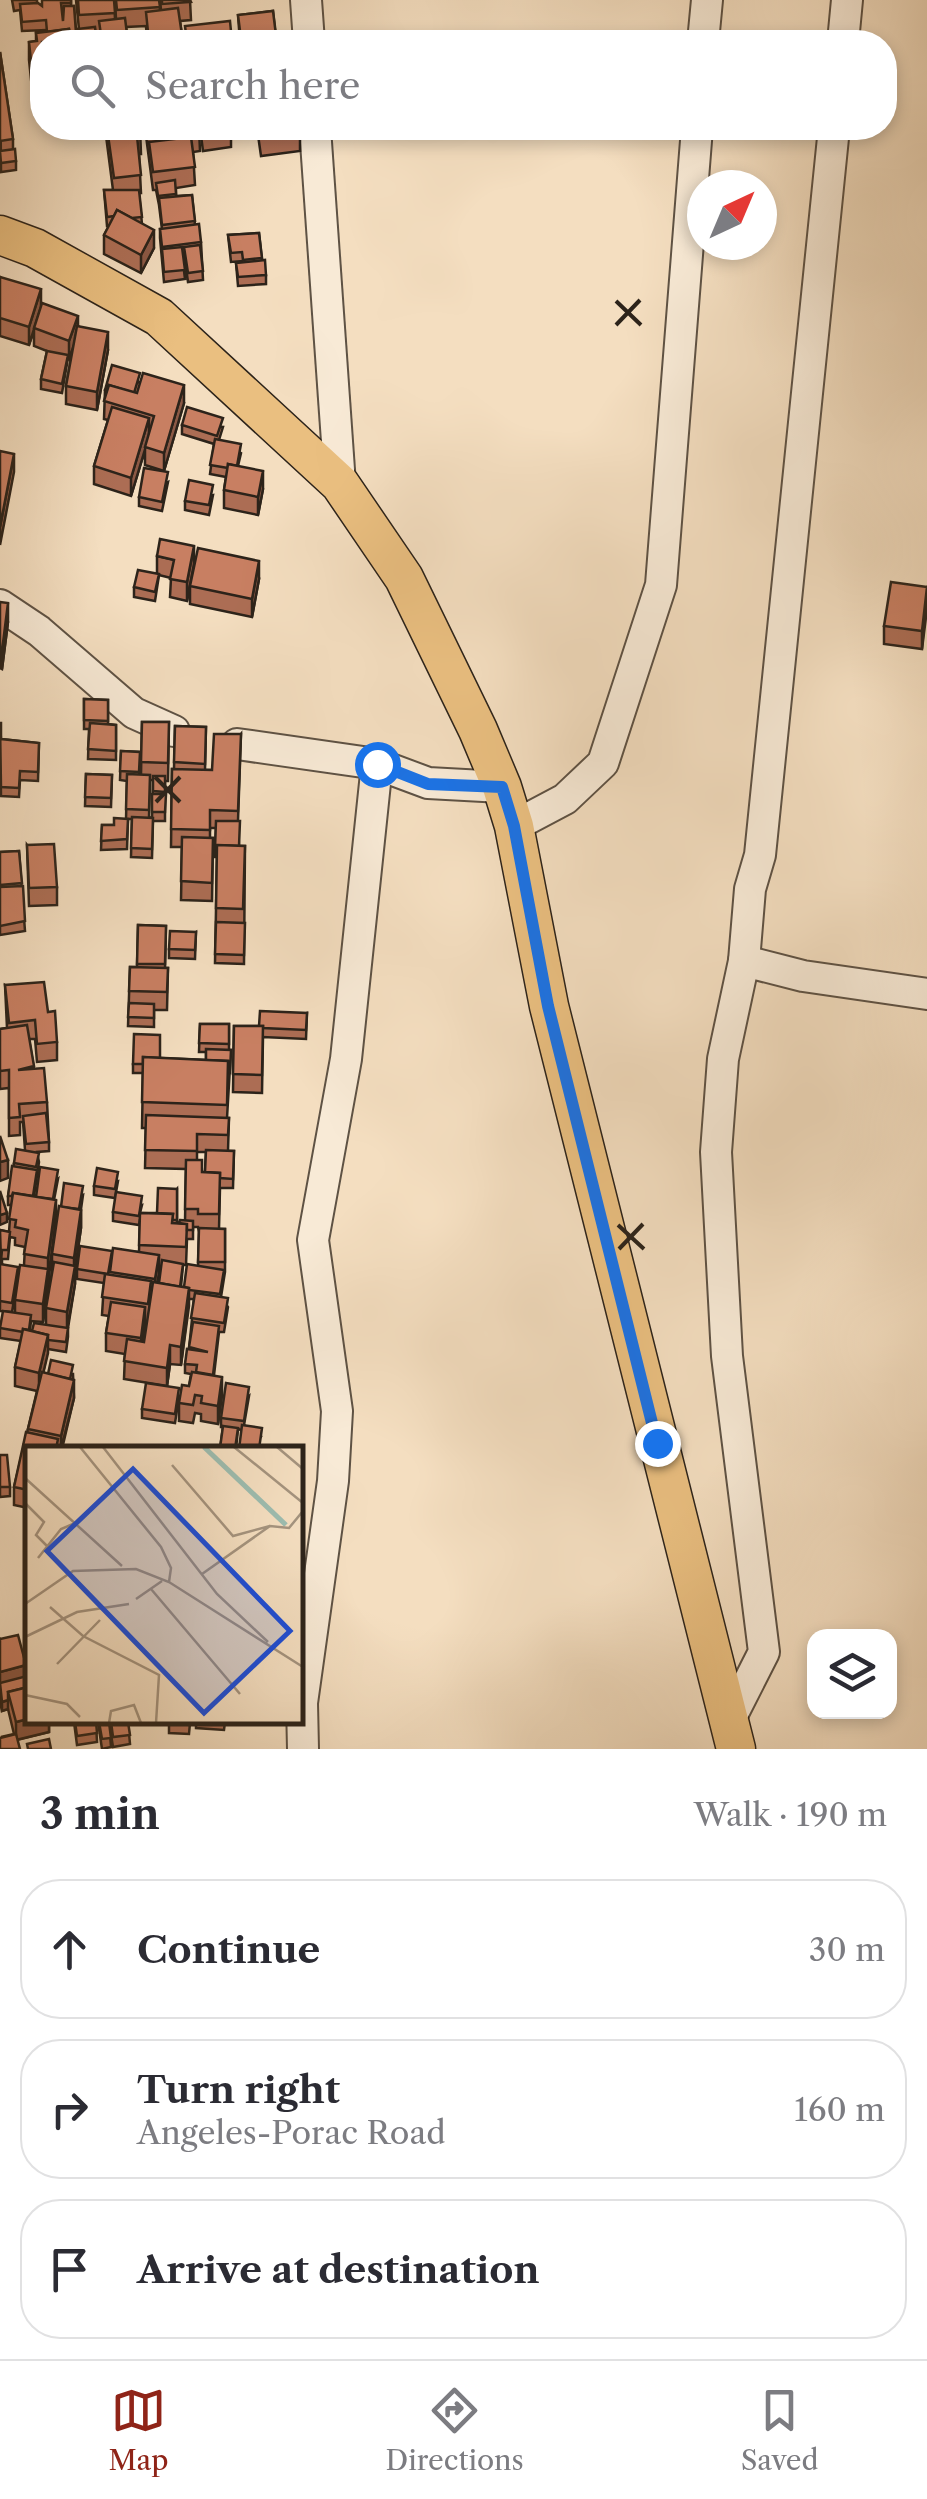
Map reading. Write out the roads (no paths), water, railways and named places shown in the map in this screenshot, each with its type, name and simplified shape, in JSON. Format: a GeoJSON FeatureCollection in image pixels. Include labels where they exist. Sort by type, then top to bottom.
{"type":"FeatureCollection","features":[{"type":"Feature","properties":{"kind":"main road"},"geometry":{"type":"LineString","coordinates":[[0,235],[35,248],[160,317],[340,484],[404,578],[502,787],[514,826],[548,1006],[732,1735]]}},
{"type":"Feature","properties":{"kind":"street"},"geometry":{"type":"LineString","coordinates":[[306,0],[308,30]]}},
{"type":"Feature","properties":{"kind":"street"},"geometry":{"type":"LineString","coordinates":[[704,30],[706,0]]}},
{"type":"Feature","properties":{"kind":"street"},"geometry":{"type":"LineString","coordinates":[[844,30],[847,0]]}},
{"type":"Feature","properties":{"kind":"street"},"geometry":{"type":"LineString","coordinates":[[316,140],[340,484]]}},
{"type":"Feature","properties":{"kind":"street"},"geometry":{"type":"LineString","coordinates":[[514,826],[564,799],[604,763],[661,586],[696,140]]}},
{"type":"Feature","properties":{"kind":"street"},"geometry":{"type":"LineString","coordinates":[[732,1735],[764,1652],[726,1356],[716,1152],[723,1059],[744,961],[750,889],[762,836],[833,140]]}},
{"type":"Feature","properties":{"kind":"street"},"geometry":{"type":"LineString","coordinates":[[0,604],[40,630],[134,713],[174,731]]}},
{"type":"Feature","properties":{"kind":"street"},"geometry":{"type":"LineString","coordinates":[[236,744],[377,764],[428,784],[502,787]]}},
{"type":"Feature","properties":{"kind":"street"},"geometry":{"type":"LineString","coordinates":[[303,1749],[302,1703],[333,1482],[337,1411],[312,1240],[346,1059],[377,764]]}},
{"type":"Feature","properties":{"kind":"street"},"geometry":{"type":"LineString","coordinates":[[744,961],[803,976],[927,994]]}}]}
